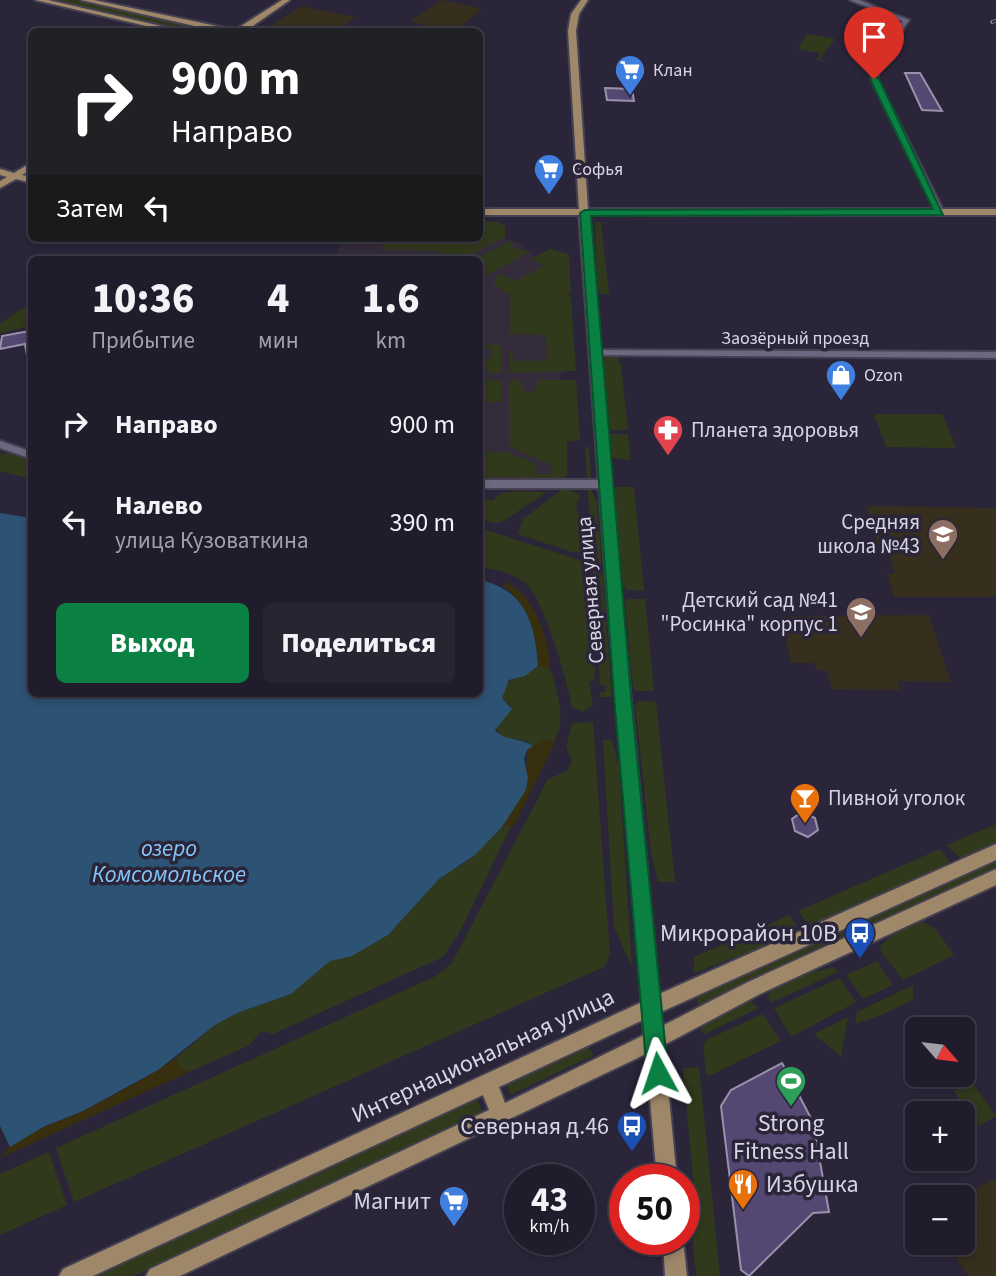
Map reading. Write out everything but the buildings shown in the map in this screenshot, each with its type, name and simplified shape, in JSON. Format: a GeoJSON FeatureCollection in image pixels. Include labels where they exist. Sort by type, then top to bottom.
{"type":"FeatureCollection","features":[{"type":"Feature","properties":{"kind":"main road"},"geometry":{"type":"LineString","coordinates":[[38,0],[166,28]]}},
{"type":"Feature","properties":{"kind":"main road"},"geometry":{"type":"LineString","coordinates":[[84,0],[214,28]]}},
{"type":"Feature","properties":{"kind":"main road"},"geometry":{"type":"LineString","coordinates":[[244,28],[287,0]]}},
{"type":"Feature","properties":{"kind":"main road","name":"Северная улица"},"geometry":{"type":"LineString","coordinates":[[585,0],[575,14],[572,31],[605,484],[666,1164]]}},
{"type":"Feature","properties":{"kind":"main road"},"geometry":{"type":"LineString","coordinates":[[5,180],[28,167]]}},
{"type":"Feature","properties":{"kind":"main road"},"geometry":{"type":"LineString","coordinates":[[0,172],[5,180],[28,186]]}},
{"type":"Feature","properties":{"kind":"main road"},"geometry":{"type":"LineString","coordinates":[[5,180],[28,180]]}},
{"type":"Feature","properties":{"kind":"main road"},"geometry":{"type":"LineString","coordinates":[[483,210],[996,212]]}},
{"type":"Feature","properties":{"kind":"main road","name":"Интернациональная улица"},"geometry":{"type":"LineString","coordinates":[[70,1276],[652,1007],[996,852]]}},
{"type":"Feature","properties":{"kind":"main road"},"geometry":{"type":"LineString","coordinates":[[157,1276],[500,1115],[754,988],[996,877]]}},
{"type":"Feature","properties":{"kind":"main road"},"geometry":{"type":"LineString","coordinates":[[488,1083],[500,1115]]}},
{"type":"Feature","properties":{"kind":"main road"},"geometry":{"type":"LineString","coordinates":[[674,1255],[676,1276]]}},
{"type":"Feature","properties":{"kind":"street"},"geometry":{"type":"LineString","coordinates":[[853,0],[906,20],[882,55],[874,77],[940,212]]}},
{"type":"Feature","properties":{"kind":"street","name":"Заозёрный проезд"},"geometry":{"type":"LineString","coordinates":[[595,353],[996,355]]}},
{"type":"Feature","properties":{"kind":"street"},"geometry":{"type":"LineString","coordinates":[[0,444],[28,454]]}},
{"type":"Feature","properties":{"kind":"street"},"geometry":{"type":"LineString","coordinates":[[483,484],[605,484]]}},
{"type":"Feature","properties":{"kind":"shaded area"},"geometry":{"type":"Polygon","coordinates":[[[440,0],[481,10],[459,28],[440,28],[410,22],[440,0]]]}},
{"type":"Feature","properties":{"kind":"shaded area"},"geometry":{"type":"Polygon","coordinates":[[[302,6],[356,17],[340,28],[268,28],[302,6]]]}},
{"type":"Feature","properties":{"kind":"shaded area"},"geometry":{"type":"Polygon","coordinates":[[[505,229],[505,238],[525,246],[526,250],[541,259],[555,259],[560,370],[563,373],[560,374],[565,478],[483,478],[483,256],[338,256],[340,242],[483,242],[483,237],[505,229]]]}},
{"type":"Feature","properties":{"kind":"shaded area","name":"Средняя школа №43"},"geometry":{"type":"Polygon","coordinates":[[[867,506],[996,508],[996,597],[894,597],[887,574],[895,573],[887,549],[879,549],[867,506]]]}},
{"type":"Feature","properties":{"kind":"shaded area","name":"Детский сад №41 \"Росинка\" корпус 1"},"geometry":{"type":"Polygon","coordinates":[[[929,615],[951,682],[898,681],[900,690],[832,689],[827,671],[816,670],[814,663],[791,663],[781,616],[929,615]]]}},
{"type":"Feature","properties":{"kind":"shaded area"},"geometry":{"type":"Polygon","coordinates":[[[996,1178],[996,1276],[968,1276],[954,1255],[975,1255],[975,1189],[996,1178]]]}},
{"type":"Feature","properties":{"kind":"green space"},"geometry":{"type":"Polygon","coordinates":[[[44,0],[77,0],[210,28],[178,28],[44,0]]]}},
{"type":"Feature","properties":{"kind":"green space"},"geometry":{"type":"Polygon","coordinates":[[[807,34],[835,39],[820,59],[828,63],[817,60],[820,53],[798,49],[807,34]]]}},
{"type":"Feature","properties":{"kind":"green space"},"geometry":{"type":"Polygon","coordinates":[[[483,222],[497,222],[505,226],[505,237],[468,256],[445,256],[436,251],[382,249],[383,242],[483,242],[483,222]]]}},
{"type":"Feature","properties":{"kind":"green space"},"geometry":{"type":"Polygon","coordinates":[[[595,222],[601,222],[609,294],[601,294],[597,285],[595,222]]]}},
{"type":"Feature","properties":{"kind":"green space"},"geometry":{"type":"Polygon","coordinates":[[[510,241],[514,243],[511,245],[513,248],[529,252],[486,276],[483,276],[483,256],[481,256],[510,241]]]}},
{"type":"Feature","properties":{"kind":"green space"},"geometry":{"type":"Polygon","coordinates":[[[550,249],[569,254],[571,293],[568,296],[571,297],[576,371],[510,373],[510,350],[513,350],[513,361],[547,361],[546,335],[510,334],[510,295],[495,285],[495,277],[500,274],[516,281],[544,266],[531,259],[550,249]]]}},
{"type":"Feature","properties":{"kind":"green space"},"geometry":{"type":"Polygon","coordinates":[[[28,304],[28,327],[0,333],[0,324],[28,304]]]}},
{"type":"Feature","properties":{"kind":"green space"},"geometry":{"type":"Polygon","coordinates":[[[483,344],[502,345],[501,373],[490,374],[486,367],[483,367],[483,359],[491,359],[492,350],[483,349],[483,344]]]}},
{"type":"Feature","properties":{"kind":"green space"},"geometry":{"type":"Polygon","coordinates":[[[608,356],[616,356],[621,364],[628,430],[610,430],[603,360],[608,356]]]}},
{"type":"Feature","properties":{"kind":"green space"},"geometry":{"type":"Polygon","coordinates":[[[483,379],[502,381],[501,402],[483,403],[483,379]]]}},
{"type":"Feature","properties":{"kind":"green space"},"geometry":{"type":"Polygon","coordinates":[[[538,380],[576,380],[580,440],[567,442],[567,475],[564,478],[483,477],[483,452],[506,452],[535,463],[537,474],[552,474],[551,465],[509,446],[509,382],[522,381],[523,391],[535,392],[538,380]]]}},
{"type":"Feature","properties":{"kind":"green space"},"geometry":{"type":"Polygon","coordinates":[[[874,414],[942,414],[956,448],[886,447],[874,414]]]}},
{"type":"Feature","properties":{"kind":"green space"},"geometry":{"type":"Polygon","coordinates":[[[610,434],[628,434],[631,460],[612,458],[610,434]]]}},
{"type":"Feature","properties":{"kind":"green space"},"geometry":{"type":"Polygon","coordinates":[[[585,446],[589,448],[592,492],[597,501],[612,697],[600,697],[600,692],[605,692],[605,685],[600,685],[585,446]]]}},
{"type":"Feature","properties":{"kind":"green space"},"geometry":{"type":"Polygon","coordinates":[[[10,453],[28,460],[28,478],[0,471],[0,454],[10,453]]]}},
{"type":"Feature","properties":{"kind":"green space"},"geometry":{"type":"Polygon","coordinates":[[[634,487],[644,591],[627,590],[623,585],[614,489],[634,487]]]}},
{"type":"Feature","properties":{"kind":"green space"},"geometry":{"type":"Polygon","coordinates":[[[569,489],[580,495],[576,507],[585,536],[581,552],[572,552],[518,534],[523,519],[561,490],[569,489]]]}},
{"type":"Feature","properties":{"kind":"green space"},"geometry":{"type":"Polygon","coordinates":[[[547,492],[505,520],[497,523],[483,521],[483,498],[493,500],[501,493],[547,492]]]}},
{"type":"Feature","properties":{"kind":"green space"},"geometry":{"type":"Polygon","coordinates":[[[483,529],[586,562],[595,672],[594,679],[589,683],[593,705],[583,712],[572,707],[554,642],[533,593],[526,584],[504,572],[483,568],[483,529]]]}},
{"type":"Feature","properties":{"kind":"green space"},"geometry":{"type":"Polygon","coordinates":[[[628,599],[645,599],[654,691],[636,691],[633,688],[625,602],[628,599]]]}},
{"type":"Feature","properties":{"kind":"green space"},"geometry":{"type":"Polygon","coordinates":[[[538,666],[550,668],[558,696],[560,726],[553,743],[547,740],[533,746],[525,741],[502,737],[495,727],[505,718],[510,705],[502,698],[507,684],[538,666]]]}},
{"type":"Feature","properties":{"kind":"green space"},"geometry":{"type":"Polygon","coordinates":[[[638,701],[656,702],[675,882],[658,882],[651,853],[635,705],[638,701]]]}},
{"type":"Feature","properties":{"kind":"green space"},"geometry":{"type":"Polygon","coordinates":[[[593,722],[610,955],[604,967],[74,1202],[56,1148],[436,976],[452,963],[548,779],[567,771],[572,761],[566,747],[572,723],[593,722]]]}},
{"type":"Feature","properties":{"kind":"green space"},"geometry":{"type":"Polygon","coordinates":[[[603,740],[612,740],[619,766],[632,968],[614,927],[603,740]]]}},
{"type":"Feature","properties":{"kind":"green space"},"geometry":{"type":"Polygon","coordinates":[[[513,823],[459,933],[443,957],[273,1034],[262,1031],[248,1046],[189,1072],[181,1069],[176,1058],[215,1025],[237,1013],[291,994],[330,960],[352,956],[388,935],[439,879],[466,862],[502,827],[513,823]]]}},
{"type":"Feature","properties":{"kind":"green space"},"geometry":{"type":"Polygon","coordinates":[[[996,824],[996,845],[960,858],[947,845],[996,824]]]}},
{"type":"Feature","properties":{"kind":"green space"},"geometry":{"type":"Polygon","coordinates":[[[940,849],[949,860],[947,866],[815,925],[809,925],[798,911],[940,849]]]}},
{"type":"Feature","properties":{"kind":"green space"},"geometry":{"type":"Polygon","coordinates":[[[996,860],[996,870],[698,1005],[697,996],[996,860]]]}},
{"type":"Feature","properties":{"kind":"green space"},"geometry":{"type":"Polygon","coordinates":[[[790,915],[796,925],[796,934],[694,973],[694,957],[790,915]]]}},
{"type":"Feature","properties":{"kind":"green space"},"geometry":{"type":"Polygon","coordinates":[[[921,921],[935,928],[954,955],[903,980],[880,950],[881,945],[896,932],[921,921]]]}},
{"type":"Feature","properties":{"kind":"green space"},"geometry":{"type":"Polygon","coordinates":[[[877,961],[893,985],[863,999],[846,975],[877,961]]]}},
{"type":"Feature","properties":{"kind":"green space"},"geometry":{"type":"Polygon","coordinates":[[[834,967],[838,972],[771,1003],[768,998],[771,990],[806,974],[834,967]]]}},
{"type":"Feature","properties":{"kind":"green space"},"geometry":{"type":"Polygon","coordinates":[[[840,978],[856,1002],[791,1037],[774,1008],[840,978]]]}},
{"type":"Feature","properties":{"kind":"green space"},"geometry":{"type":"Polygon","coordinates":[[[913,985],[913,1000],[855,1024],[857,1012],[913,985]]]}},
{"type":"Feature","properties":{"kind":"green space"},"geometry":{"type":"Polygon","coordinates":[[[748,1000],[759,1008],[705,1034],[701,1031],[701,1023],[748,1000]]]}},
{"type":"Feature","properties":{"kind":"green space"},"geometry":{"type":"Polygon","coordinates":[[[763,1014],[781,1041],[709,1076],[706,1073],[703,1046],[706,1040],[763,1014]]]}},
{"type":"Feature","properties":{"kind":"green space"},"geometry":{"type":"Polygon","coordinates":[[[848,1017],[841,1057],[814,1034],[848,1017]]]}},
{"type":"Feature","properties":{"kind":"green space"},"geometry":{"type":"Polygon","coordinates":[[[589,1046],[593,1056],[510,1095],[506,1084],[589,1046]]]}},
{"type":"Feature","properties":{"kind":"green space"},"geometry":{"type":"Polygon","coordinates":[[[699,1067],[720,1276],[696,1276],[694,1255],[700,1255],[700,1164],[692,1164],[683,1068],[699,1067]]]}},
{"type":"Feature","properties":{"kind":"green space"},"geometry":{"type":"Polygon","coordinates":[[[961,1087],[975,1087],[996,1116],[979,1126],[975,1120],[975,1101],[961,1101],[954,1091],[961,1087]]]}},
{"type":"Feature","properties":{"kind":"green space"},"geometry":{"type":"Polygon","coordinates":[[[477,1099],[482,1112],[134,1276],[92,1276],[477,1099]]]}},
{"type":"Feature","properties":{"kind":"green space"},"geometry":{"type":"Polygon","coordinates":[[[49,1152],[67,1205],[0,1235],[0,1174],[49,1152]]]}},
{"type":"Feature","properties":{"kind":"sand"},"geometry":{"type":"Polygon","coordinates":[[[507,582],[525,597],[539,619],[547,644],[550,668],[538,666],[530,622],[519,602],[503,586],[507,582]]]}},
{"type":"Feature","properties":{"kind":"sand"},"geometry":{"type":"Polygon","coordinates":[[[559,734],[517,820],[513,826],[502,827],[526,790],[527,750],[543,740],[553,743],[559,734]]]}},
{"type":"Feature","properties":{"kind":"sand"},"geometry":{"type":"Polygon","coordinates":[[[176,1058],[181,1069],[189,1072],[0,1158],[17,1141],[85,1110],[176,1058]]]}},
{"type":"Feature","properties":{"kind":"water","name":"озеро Комсомольское"},"geometry":{"type":"Polygon","coordinates":[[[0,513],[28,518],[28,697],[483,697],[483,581],[508,591],[525,610],[530,622],[538,666],[525,676],[509,680],[502,698],[512,709],[495,730],[503,736],[533,746],[527,750],[524,759],[528,778],[526,790],[502,827],[475,855],[439,879],[388,935],[352,956],[330,961],[291,994],[237,1013],[215,1025],[158,1070],[83,1111],[43,1127],[10,1147],[0,1126],[0,513]]]}},
{"type":"Feature","properties":{"kind":"railway"},"geometry":{"type":"LineString","coordinates":[[992,22],[996,21]]}},
{"type":"Feature","properties":{"kind":"place","name":"Клан"},"geometry":{"type":"Point","coordinates":[630,97]}},
{"type":"Feature","properties":{"kind":"place","name":"Софья"},"geometry":{"type":"Point","coordinates":[549,196]}},
{"type":"Feature","properties":{"kind":"place","name":"Ozon"},"geometry":{"type":"Point","coordinates":[841,402]}},
{"type":"Feature","properties":{"kind":"place","name":"Планета здоровья"},"geometry":{"type":"Point","coordinates":[668,457]}},
{"type":"Feature","properties":{"kind":"place","name":"Средняя школа №43"},"geometry":{"type":"Point","coordinates":[943,561]}},
{"type":"Feature","properties":{"kind":"place","name":"Детский сад №41 \"Росинка\" корпус 1"},"geometry":{"type":"Point","coordinates":[861,639]}},
{"type":"Feature","properties":{"kind":"place","name":"Пивной уголок"},"geometry":{"type":"Point","coordinates":[805,825]}},
{"type":"Feature","properties":{"kind":"place","name":"Микрорайон 10В"},"geometry":{"type":"Point","coordinates":[860,960]}},
{"type":"Feature","properties":{"kind":"place","name":"Strong Fitness Hall"},"geometry":{"type":"Point","coordinates":[791,1108]}},
{"type":"Feature","properties":{"kind":"place","name":"Северная д.46"},"geometry":{"type":"Point","coordinates":[632,1153]}},
{"type":"Feature","properties":{"kind":"place","name":"Избушка"},"geometry":{"type":"Point","coordinates":[743,1211]}},
{"type":"Feature","properties":{"kind":"place","name":"Магнит"},"geometry":{"type":"Point","coordinates":[454,1228]}},
{"type":"Feature","properties":{"kind":"route"},"geometry":{"type":"LineString","coordinates":[[658,1073],[623,696],[585,213],[940,212],[874,79]]}}]}
